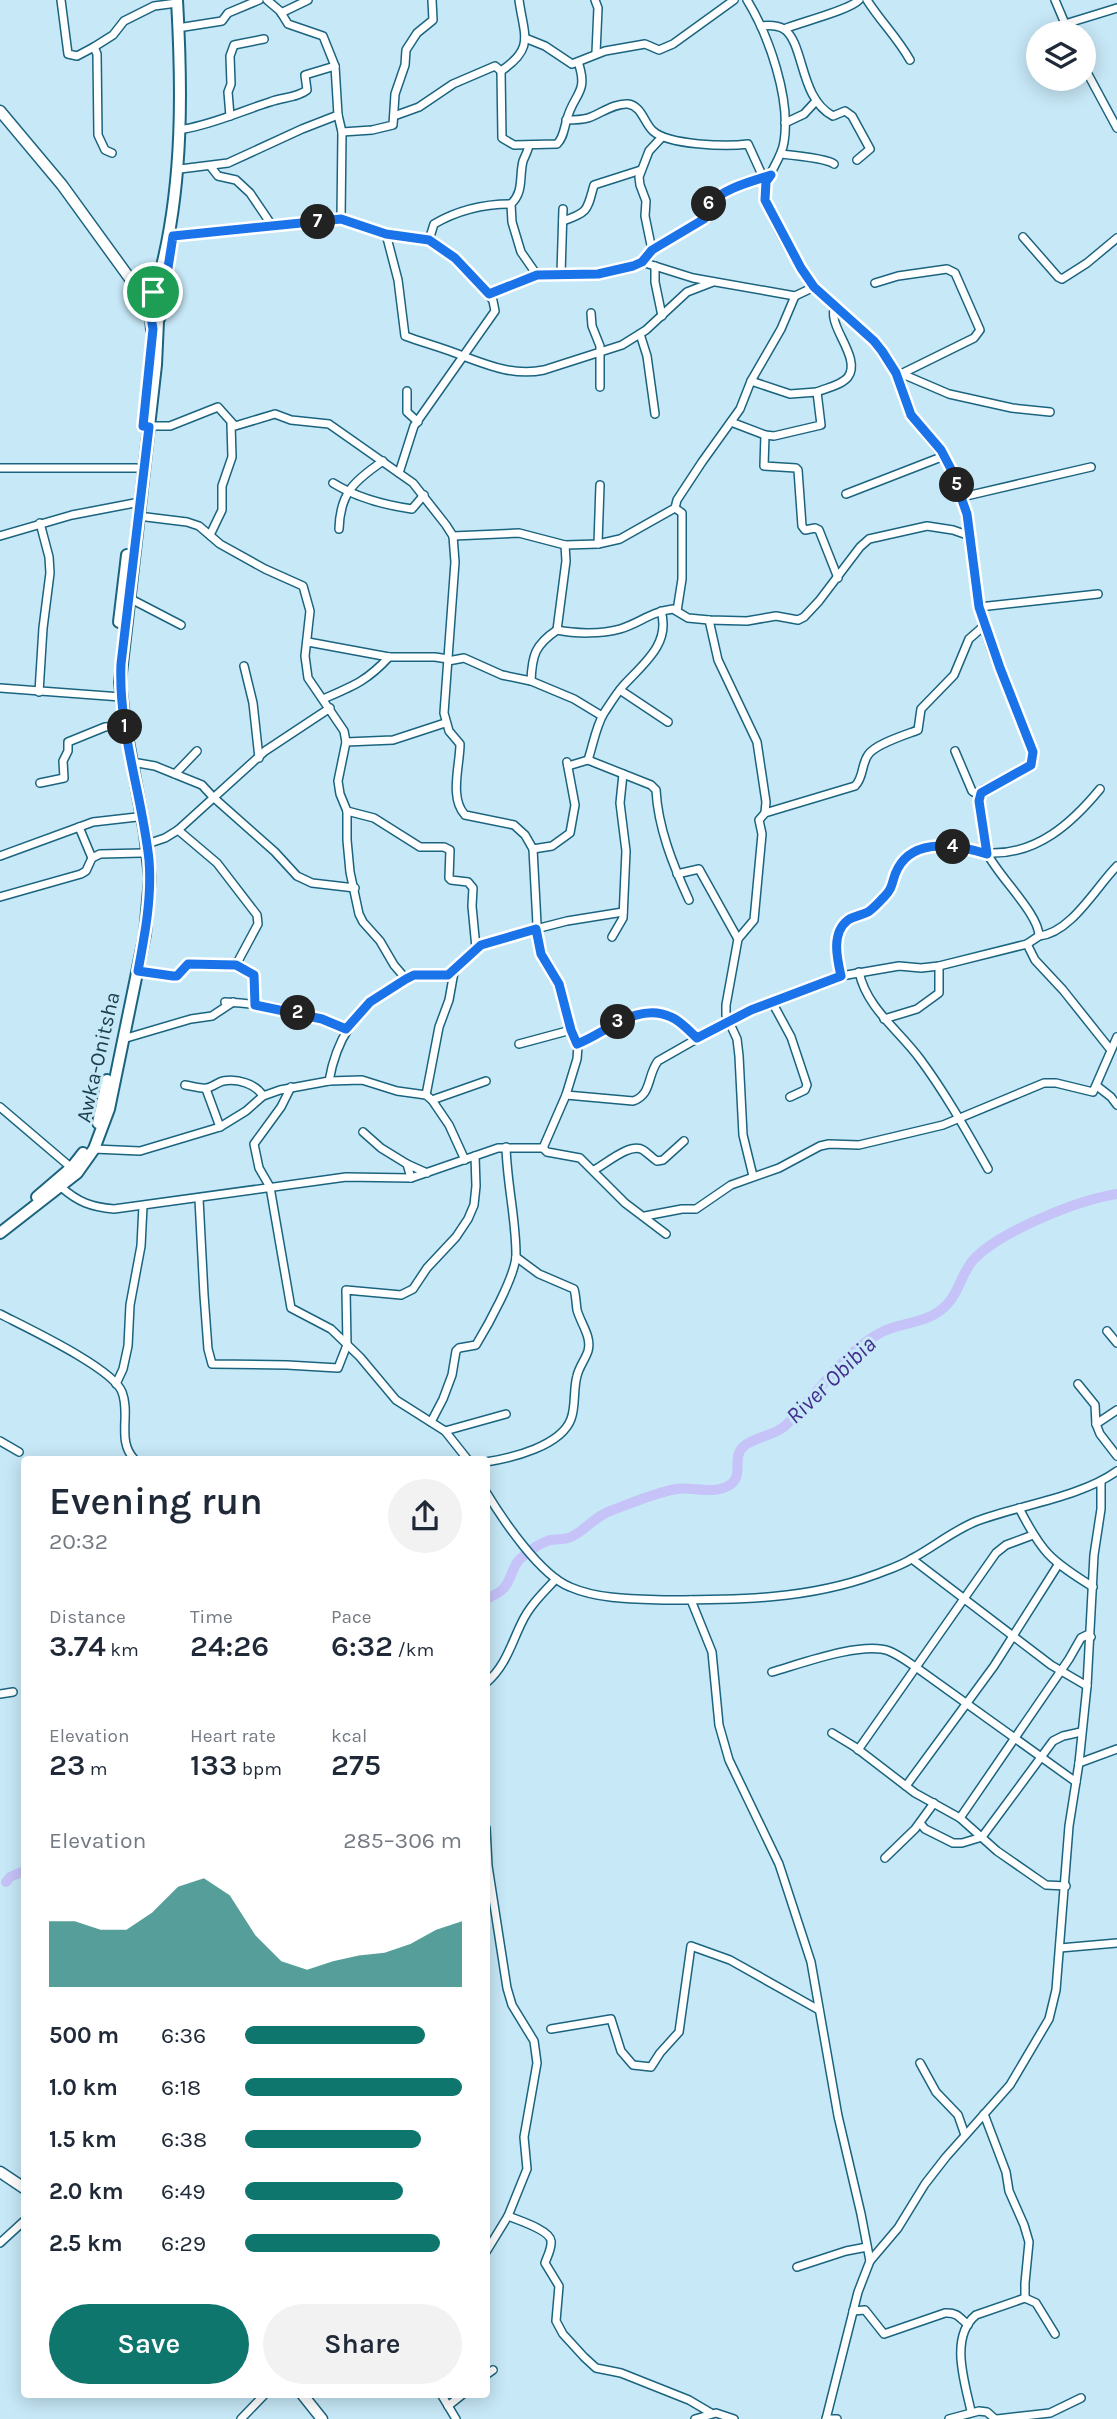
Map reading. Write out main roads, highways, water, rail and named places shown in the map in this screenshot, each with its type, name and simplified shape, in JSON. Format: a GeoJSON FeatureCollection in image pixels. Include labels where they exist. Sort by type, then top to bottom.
{"type":"FeatureCollection","features":[{"type":"Feature","properties":{"kind":"main road"},"geometry":{"type":"LineString","coordinates":[[154,297],[173,236],[184,129],[187,80],[184,27],[179,1]]}},
{"type":"Feature","properties":{"kind":"main road"},"geometry":{"type":"LineString","coordinates":[[154,297],[163,264],[169,224],[181,108],[179,1]]}},
{"type":"Feature","properties":{"kind":"main road"},"geometry":{"type":"LineString","coordinates":[[0,111],[62,185],[136,287],[154,297]]}},
{"type":"Feature","properties":{"kind":"main road","name":"Awka-Onitsha"},"geometry":{"type":"LineString","coordinates":[[0,1225],[74,1170],[87,1147],[101,1111],[140,927],[144,849],[119,726],[117,639],[158,321],[164,306],[157,309],[154,297]]}},
{"type":"Feature","properties":{"kind":"main road","name":"Awka-Onitsha"},"geometry":{"type":"LineString","coordinates":[[0,1233],[61,1187],[94,1149],[109,1109],[138,971],[149,899],[132,762],[118,697],[138,516],[136,468],[146,426],[154,297]]}},
{"type":"Feature","properties":{"kind":"main road"},"geometry":{"type":"LineString","coordinates":[[0,2172],[21,2186]]}},
{"type":"Feature","properties":{"kind":"main road"},"geometry":{"type":"LineString","coordinates":[[305,2398],[322,2419]]}},
{"type":"Feature","properties":{"kind":"waterway","name":"River Obibia"},"geometry":{"type":"LineString","coordinates":[[490,1597],[504,1588],[517,1563],[530,1551],[550,1540],[571,1537],[604,1514],[668,1491],[682,1488],[715,1490],[728,1486],[736,1477],[738,1456],[744,1446],[786,1425],[842,1363],[867,1341],[887,1330],[929,1317],[943,1308],[954,1295],[974,1259],[986,1248],[1041,1218],[1117,1194]]}},
{"type":"Feature","properties":{"kind":"waterway","name":"River Obibia"},"geometry":{"type":"LineString","coordinates":[[6,1882],[21,1872]]}}]}
